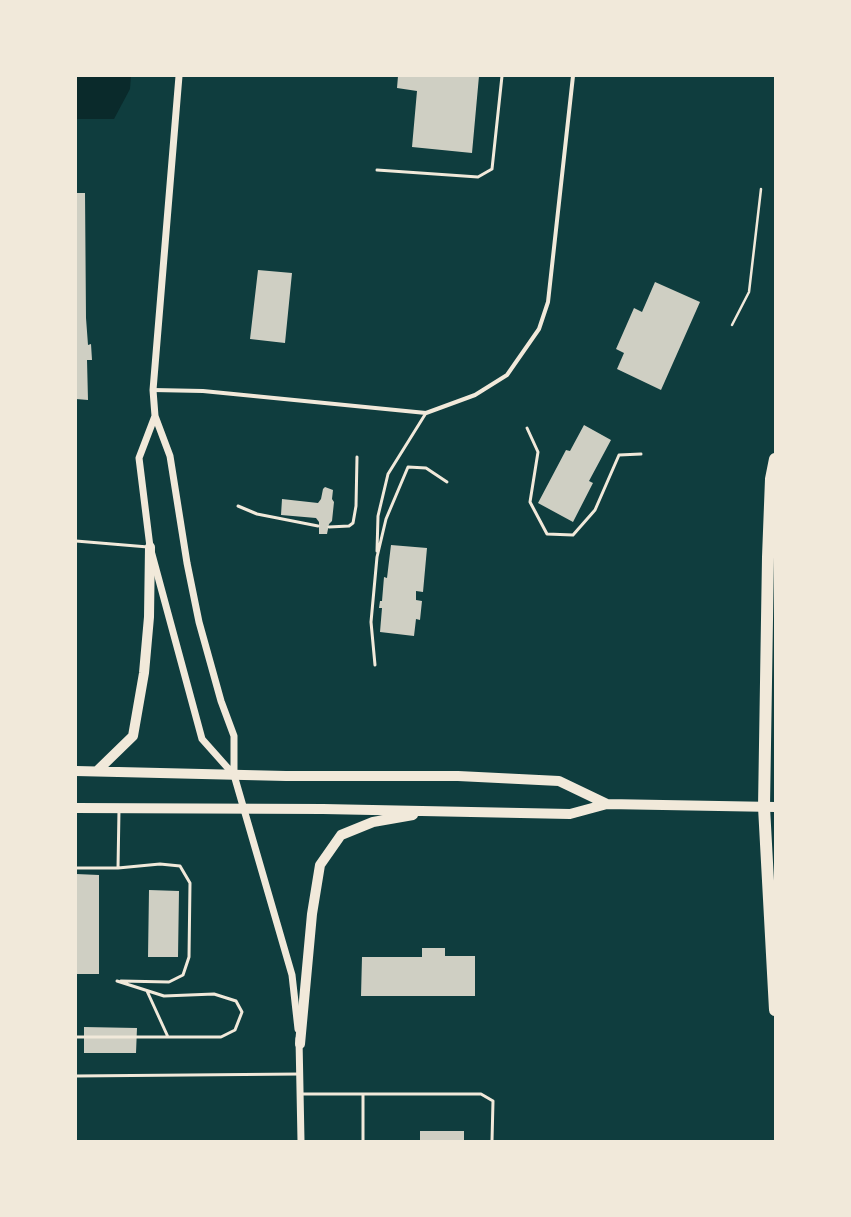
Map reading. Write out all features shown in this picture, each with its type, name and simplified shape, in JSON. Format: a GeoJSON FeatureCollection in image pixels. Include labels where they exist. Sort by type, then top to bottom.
{"type":"FeatureCollection","features":[{"type":"Feature","properties":{"kind":"highway"},"geometry":{"type":"LineString","coordinates":[[775,459],[771,479],[768,557],[769,807],[775,1010]]}},
{"type":"Feature","properties":{"kind":"main road"},"geometry":{"type":"LineString","coordinates":[[97,771],[133,736],[144,672],[149,617],[150,547]]}},
{"type":"Feature","properties":{"kind":"main road"},"geometry":{"type":"LineString","coordinates":[[76,771],[234,775],[458,776],[559,781],[607,804]]}},
{"type":"Feature","properties":{"kind":"main road"},"geometry":{"type":"LineString","coordinates":[[76,808],[182,810],[243,808],[570,814],[607,804],[769,807]]}},
{"type":"Feature","properties":{"kind":"main road"},"geometry":{"type":"LineString","coordinates":[[300,1044],[312,914],[320,865],[341,835],[373,822],[443,811]]}},
{"type":"Feature","properties":{"kind":"street"},"geometry":{"type":"LineString","coordinates":[[179,76],[153,390],[155,416],[170,456],[187,563],[199,622],[221,702],[234,736],[234,775],[292,976],[300,1044],[301,1141]]}},
{"type":"Feature","properties":{"kind":"street"},"geometry":{"type":"LineString","coordinates":[[153,390],[203,391],[426,413],[475,395],[507,375],[539,329],[548,302],[573,76]]}},
{"type":"Feature","properties":{"kind":"street"},"geometry":{"type":"LineString","coordinates":[[155,416],[139,458],[150,547],[202,739],[234,775]]}},
{"type":"Feature","properties":{"kind":"lane"},"geometry":{"type":"LineString","coordinates":[[377,170],[478,177],[492,169],[502,76]]}},
{"type":"Feature","properties":{"kind":"lane"},"geometry":{"type":"LineString","coordinates":[[375,665],[371,622],[377,557],[378,516],[388,474],[426,413]]}},
{"type":"Feature","properties":{"kind":"lane"},"geometry":{"type":"LineString","coordinates":[[528,428],[538,452],[530,502],[547,534],[574,535],[595,510],[619,455],[641,454]]}},
{"type":"Feature","properties":{"kind":"lane"},"geometry":{"type":"LineString","coordinates":[[329,527],[349,526],[353,523],[356,506],[357,457]]}},
{"type":"Feature","properties":{"kind":"lane"},"geometry":{"type":"LineString","coordinates":[[377,557],[386,519],[408,467],[426,468],[447,482]]}},
{"type":"Feature","properties":{"kind":"lane"},"geometry":{"type":"LineString","coordinates":[[238,506],[257,514],[318,526]]}},
{"type":"Feature","properties":{"kind":"lane"},"geometry":{"type":"LineString","coordinates":[[76,541],[150,547]]}},
{"type":"Feature","properties":{"kind":"lane"},"geometry":{"type":"LineString","coordinates":[[118,868],[119,808]]}},
{"type":"Feature","properties":{"kind":"lane"},"geometry":{"type":"LineString","coordinates":[[76,868],[118,868],[160,864],[180,866],[190,883],[189,957],[183,975],[169,982],[117,981],[164,996],[214,994],[236,1001],[242,1012],[234,1030],[221,1037],[76,1037]]}},
{"type":"Feature","properties":{"kind":"lane"},"geometry":{"type":"LineString","coordinates":[[147,991],[168,1037]]}},
{"type":"Feature","properties":{"kind":"lane"},"geometry":{"type":"LineString","coordinates":[[76,1076],[301,1074]]}},
{"type":"Feature","properties":{"kind":"lane"},"geometry":{"type":"LineString","coordinates":[[301,1094],[481,1094],[494,1100],[492,1141]]}},
{"type":"Feature","properties":{"kind":"lane"},"geometry":{"type":"LineString","coordinates":[[363,1094],[363,1141]]}},
{"type":"Feature","properties":{"kind":"path"},"geometry":{"type":"LineString","coordinates":[[732,325],[749,292],[761,190]]}},
{"type":"Feature","properties":{"kind":"water"},"geometry":{"type":"Polygon","coordinates":[[[76,76],[131,76],[130,89],[114,119],[76,119],[76,76]]]}},
{"type":"Feature","properties":{"kind":"building"},"geometry":{"type":"Polygon","coordinates":[[[398,76],[479,76],[472,153],[412,147],[417,91],[397,88],[398,76]]]}},
{"type":"Feature","properties":{"kind":"building"},"geometry":{"type":"Polygon","coordinates":[[[76,193],[85,193],[86,318],[88,345],[91,344],[92,360],[87,360],[88,400],[76,399],[76,193]]]}},
{"type":"Feature","properties":{"kind":"building"},"geometry":{"type":"Polygon","coordinates":[[[258,270],[292,273],[285,343],[250,339],[258,270]]]}},
{"type":"Feature","properties":{"kind":"building"},"geometry":{"type":"Polygon","coordinates":[[[655,282],[700,302],[661,390],[617,369],[624,353],[616,349],[634,308],[642,312],[655,282]]]}},
{"type":"Feature","properties":{"kind":"building"},"geometry":{"type":"Polygon","coordinates":[[[584,425],[611,440],[589,481],[593,483],[573,522],[538,503],[566,450],[570,451],[584,425]]]}},
{"type":"Feature","properties":{"kind":"building"},"geometry":{"type":"Polygon","coordinates":[[[325,487],[333,490],[332,499],[334,502],[332,521],[329,524],[327,534],[319,534],[319,522],[316,518],[281,515],[282,499],[318,503],[325,487]]]}},
{"type":"Feature","properties":{"kind":"building"},"geometry":{"type":"Polygon","coordinates":[[[391,545],[427,548],[423,592],[416,591],[416,600],[422,601],[420,620],[416,619],[414,636],[380,632],[382,608],[379,608],[380,601],[382,601],[384,577],[387,578],[391,545]]]}},
{"type":"Feature","properties":{"kind":"building"},"geometry":{"type":"Polygon","coordinates":[[[76,874],[99,875],[99,974],[76,974],[76,874]]]}},
{"type":"Feature","properties":{"kind":"building"},"geometry":{"type":"Polygon","coordinates":[[[149,890],[179,891],[178,957],[148,957],[149,890]]]}},
{"type":"Feature","properties":{"kind":"building"},"geometry":{"type":"Polygon","coordinates":[[[422,948],[445,948],[445,956],[475,956],[475,996],[361,996],[362,957],[422,957],[422,948]]]}},
{"type":"Feature","properties":{"kind":"building"},"geometry":{"type":"Polygon","coordinates":[[[84,1027],[137,1028],[136,1053],[84,1053],[84,1027]]]}},
{"type":"Feature","properties":{"kind":"building"},"geometry":{"type":"Polygon","coordinates":[[[420,1131],[464,1131],[464,1141],[420,1141],[420,1131]]]}}]}
